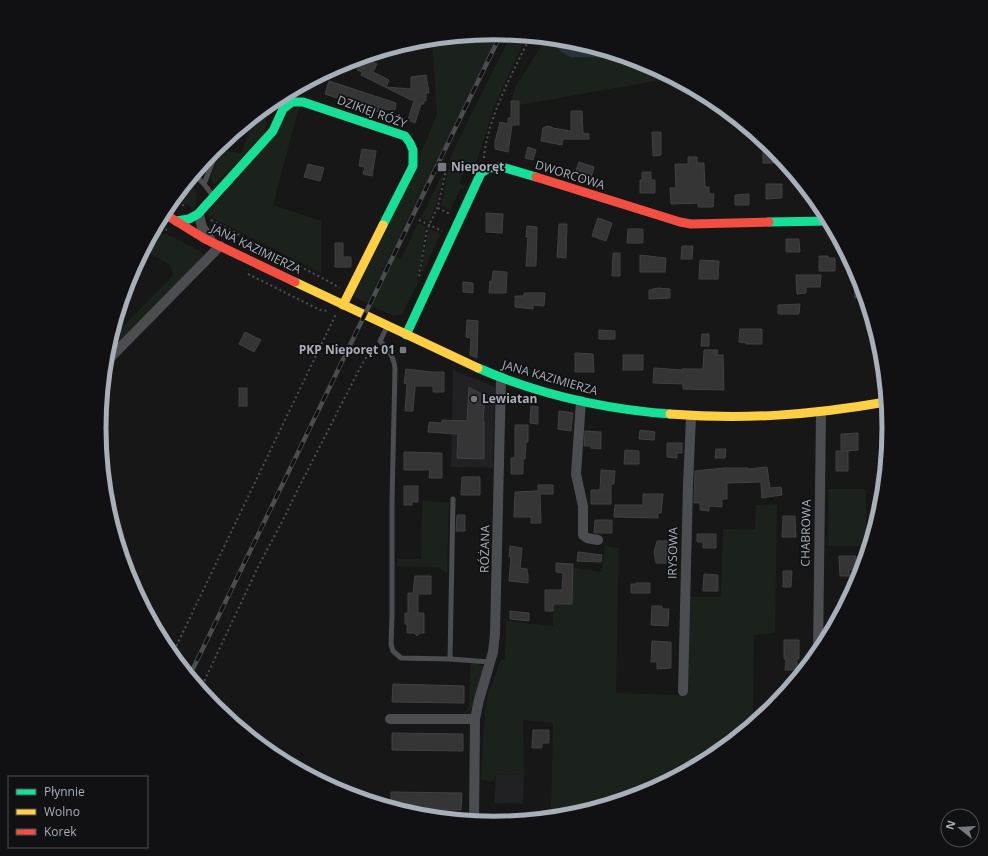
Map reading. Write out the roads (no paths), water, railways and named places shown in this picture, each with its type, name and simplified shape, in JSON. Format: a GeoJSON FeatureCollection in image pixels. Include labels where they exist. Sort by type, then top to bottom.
{"type":"FeatureCollection","features":[{"type":"Feature","properties":{"kind":"street","name":"DZIKIEJ RÓŻY"},"geometry":{"type":"LineString","coordinates":[[199,215],[204,207],[261,145],[273,130],[283,109],[292,102],[303,102],[405,136],[414,150],[415,157],[413,166],[340,308]]}},
{"type":"Feature","properties":{"kind":"street","name":"DWORCOWA"},"geometry":{"type":"LineString","coordinates":[[406,335],[432,282],[475,186],[481,174],[489,168],[502,167],[680,222],[691,224],[822,221]]}},
{"type":"Feature","properties":{"kind":"street"},"geometry":{"type":"LineString","coordinates":[[113,355],[216,244],[202,227],[199,215],[174,223],[165,222]]}},
{"type":"Feature","properties":{"kind":"street","name":"JANA KAZIMIERZA"},"geometry":{"type":"LineString","coordinates":[[168,217],[174,223]]}},
{"type":"Feature","properties":{"kind":"street","name":"JANA KAZIMIERZA"},"geometry":{"type":"LineString","coordinates":[[166,221],[189,230],[340,308],[387,326],[454,358],[536,389],[581,401],[658,415],[773,417],[821,413],[881,403]]}},
{"type":"Feature","properties":{"kind":"street","name":"RÓŻANA"},"geometry":{"type":"LineString","coordinates":[[474,815],[475,719],[493,652],[496,620],[501,377]]}},
{"type":"Feature","properties":{"kind":"street"},"geometry":{"type":"LineString","coordinates":[[581,401],[576,474],[583,506],[583,535],[586,538],[598,540]]}},
{"type":"Feature","properties":{"kind":"street","name":"CHABROWA"},"geometry":{"type":"LineString","coordinates":[[818,642],[821,413]]}},
{"type":"Feature","properties":{"kind":"street","name":"IRYSOWA"},"geometry":{"type":"LineString","coordinates":[[683,691],[691,416]]}},
{"type":"Feature","properties":{"kind":"street"},"geometry":{"type":"LineString","coordinates":[[390,719],[475,719]]}},
{"type":"Feature","properties":{"kind":"lane"},"geometry":{"type":"LineString","coordinates":[[204,184],[212,162]]}},
{"type":"Feature","properties":{"kind":"lane"},"geometry":{"type":"LineString","coordinates":[[198,178],[213,197]]}},
{"type":"Feature","properties":{"kind":"lane"},"geometry":{"type":"LineString","coordinates":[[387,326],[380,341],[391,354],[394,360],[395,369],[391,644],[393,651],[401,658],[450,659],[490,662]]}},
{"type":"Feature","properties":{"kind":"lane"},"geometry":{"type":"LineString","coordinates":[[450,659],[453,499]]}},
{"type":"Feature","properties":{"kind":"railway"},"geometry":{"type":"LineString","coordinates":[[192,671],[498,40]]}},
{"type":"Feature","properties":{"kind":"place","name":"Nieporęt"},"geometry":{"type":"Point","coordinates":[442,167]}},
{"type":"Feature","properties":{"kind":"place","name":"PKP Nieporęt 01"},"geometry":{"type":"Point","coordinates":[403,350]}},
{"type":"Feature","properties":{"kind":"place","name":"Lewiatan"},"geometry":{"type":"Point","coordinates":[474,399]}}]}
